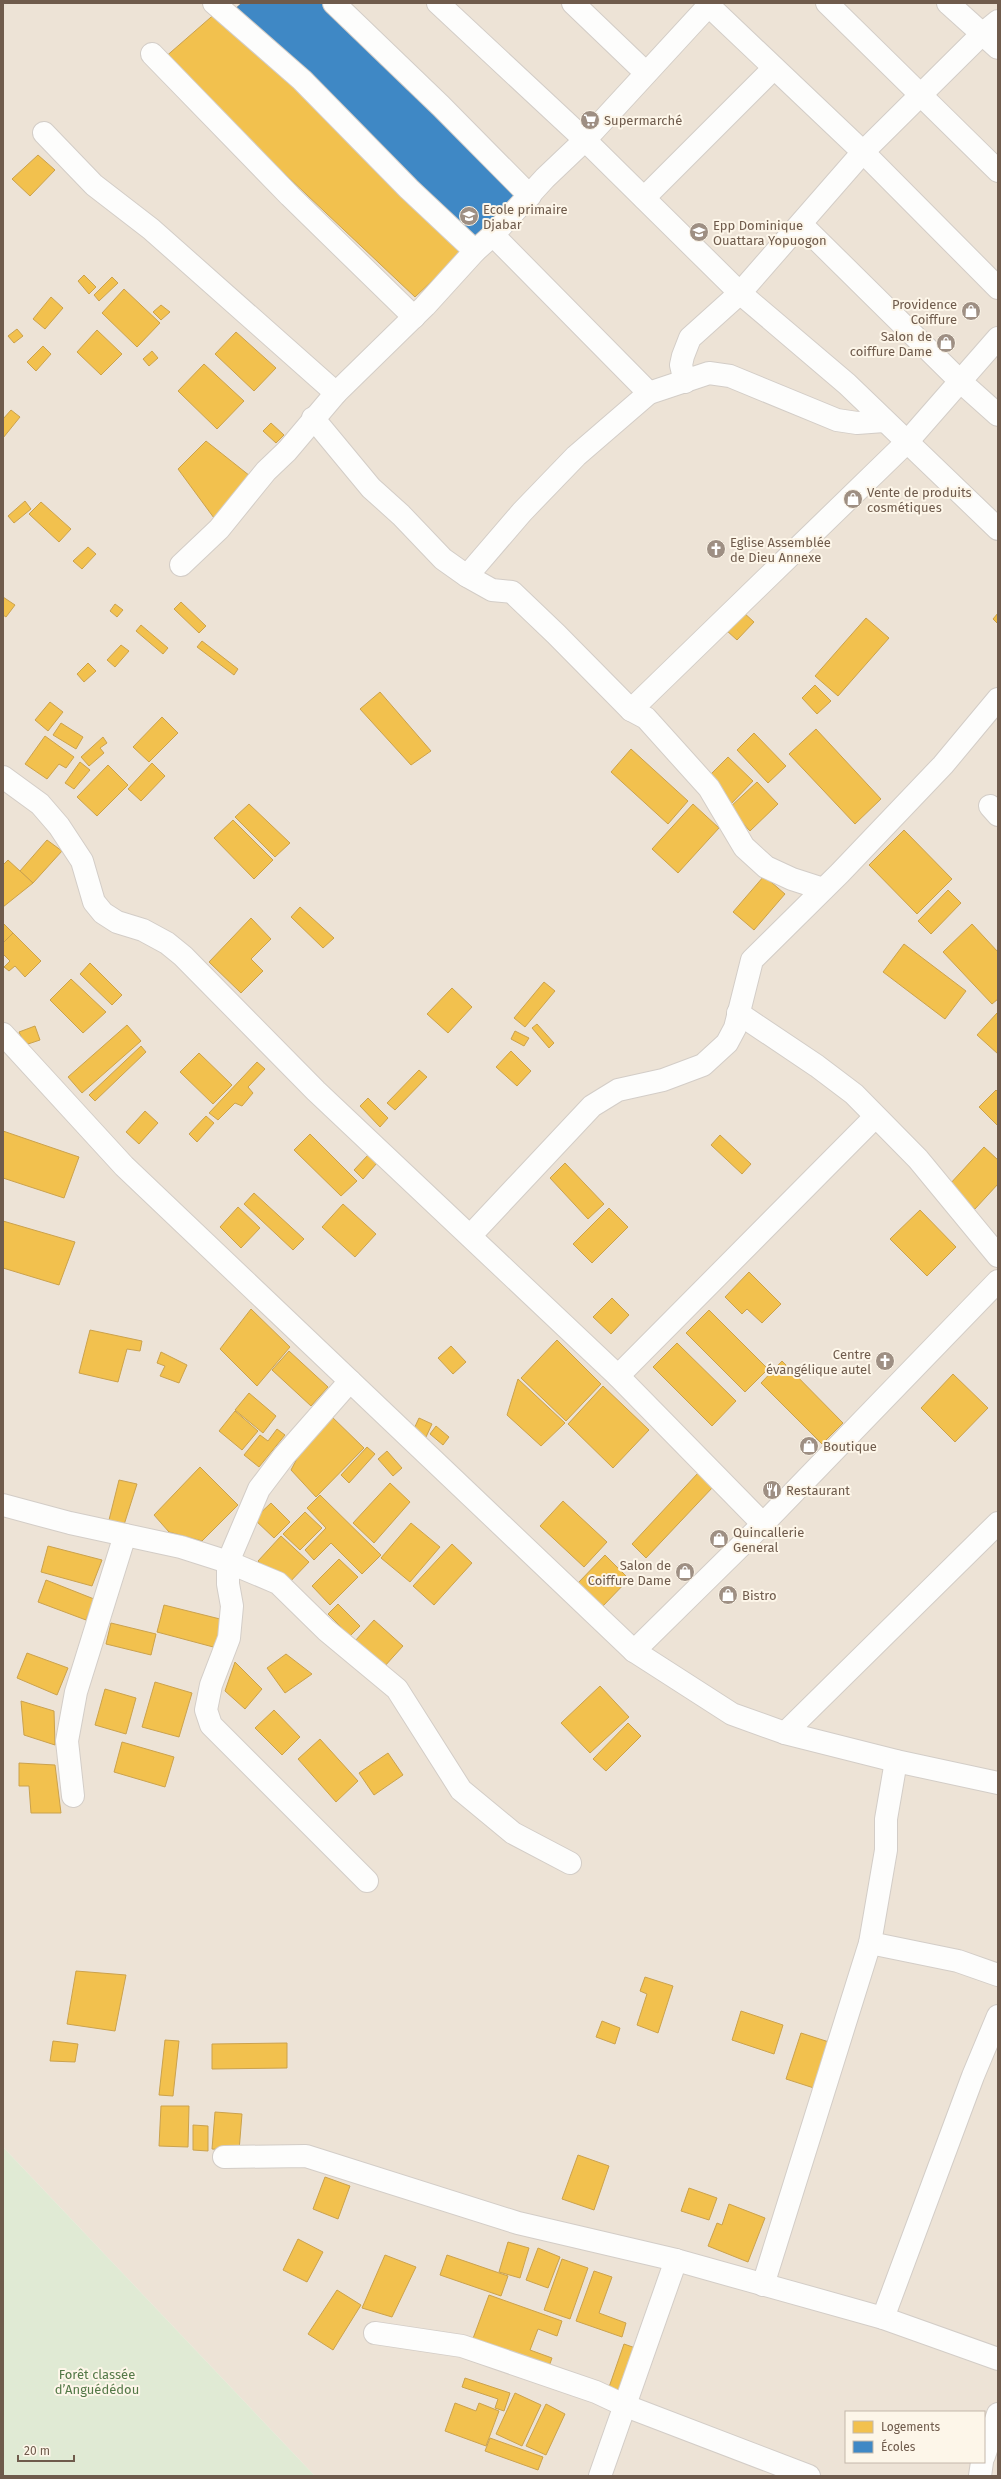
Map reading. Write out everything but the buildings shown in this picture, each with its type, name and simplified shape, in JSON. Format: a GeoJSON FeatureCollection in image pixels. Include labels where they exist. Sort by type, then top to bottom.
{"type":"FeatureCollection","features":[{"type":"Feature","properties":{"kind":"street"},"geometry":{"type":"LineString","coordinates":[[214,3],[302,80],[409,189],[474,251]]}},
{"type":"Feature","properties":{"kind":"street"},"geometry":{"type":"LineString","coordinates":[[334,3],[442,106],[530,196]]}},
{"type":"Feature","properties":{"kind":"street"},"geometry":{"type":"LineString","coordinates":[[438,3],[585,140],[740,292],[847,384],[998,529]]}},
{"type":"Feature","properties":{"kind":"street"},"geometry":{"type":"LineString","coordinates":[[573,3],[646,73]]}},
{"type":"Feature","properties":{"kind":"street"},"geometry":{"type":"LineString","coordinates":[[827,3],[919,96],[998,171]]}},
{"type":"Feature","properties":{"kind":"street"},"geometry":{"type":"LineString","coordinates":[[948,3],[990,27],[998,48]]}},
{"type":"Feature","properties":{"kind":"street"},"geometry":{"type":"LineString","coordinates":[[181,565],[219,529],[336,393],[414,317],[474,251],[494,235],[545,178],[585,140],[708,4],[863,152],[998,288]]}},
{"type":"Feature","properties":{"kind":"street"},"geometry":{"type":"LineString","coordinates":[[685,382],[681,365],[690,338],[740,292],[863,152],[990,27]]}},
{"type":"Feature","properties":{"kind":"street"},"geometry":{"type":"LineString","coordinates":[[152,54],[290,196],[414,317]]}},
{"type":"Feature","properties":{"kind":"street"},"geometry":{"type":"LineString","coordinates":[[644,198],[774,68]]}},
{"type":"Feature","properties":{"kind":"street"},"geometry":{"type":"LineString","coordinates":[[44,133],[94,185],[151,229],[336,393]]}},
{"type":"Feature","properties":{"kind":"street"},"geometry":{"type":"LineString","coordinates":[[801,224],[960,382],[998,415]]}},
{"type":"Feature","properties":{"kind":"street"},"geometry":{"type":"LineString","coordinates":[[494,235],[650,393]]}},
{"type":"Feature","properties":{"kind":"street"},"geometry":{"type":"LineString","coordinates":[[632,710],[908,442],[998,338]]}},
{"type":"Feature","properties":{"kind":"street"},"geometry":{"type":"LineString","coordinates":[[467,576],[522,512],[576,456],[650,393],[709,373],[730,376],[837,420],[857,423],[884,421]]}},
{"type":"Feature","properties":{"kind":"street"},"geometry":{"type":"LineString","coordinates":[[313,418],[371,488],[401,515],[443,559],[467,576],[492,590],[512,592],[632,710],[646,718],[709,788],[744,847],[766,867],[792,879],[823,889]]}},
{"type":"Feature","properties":{"kind":"street"},"geometry":{"type":"LineString","coordinates":[[470,1236],[592,1106],[618,1090],[664,1080],[703,1065],[727,1043],[735,1028],[752,960],[943,765],[998,699]]}},
{"type":"Feature","properties":{"kind":"street"},"geometry":{"type":"LineString","coordinates":[[3,777],[40,804],[59,826],[82,861],[94,902],[103,913],[117,922],[143,930],[167,943],[178,952],[232,1004],[316,1091],[618,1376],[763,1524]]}},
{"type":"Feature","properties":{"kind":"street"},"geometry":{"type":"LineString","coordinates":[[738,1013],[817,1066],[854,1094],[918,1159],[998,1256]]}},
{"type":"Feature","properties":{"kind":"street"},"geometry":{"type":"LineString","coordinates":[[3,1034],[124,1166],[634,1651],[732,1714],[785,1732],[896,1761],[998,1783]]}},
{"type":"Feature","properties":{"kind":"street"},"geometry":{"type":"LineString","coordinates":[[618,1376],[875,1117]]}},
{"type":"Feature","properties":{"kind":"street"},"geometry":{"type":"LineString","coordinates":[[634,1651],[763,1524],[998,1281]]}},
{"type":"Feature","properties":{"kind":"street"},"geometry":{"type":"LineString","coordinates":[[350,1381],[284,1456],[259,1489],[228,1562],[228,1584],[232,1606],[229,1638],[211,1684],[206,1710],[211,1725],[367,1881]]}},
{"type":"Feature","properties":{"kind":"street"},"geometry":{"type":"LineString","coordinates":[[3,1505],[181,1547],[228,1562],[278,1583],[326,1630],[396,1689],[461,1790],[513,1833],[570,1863]]}},
{"type":"Feature","properties":{"kind":"street"},"geometry":{"type":"LineString","coordinates":[[785,1732],[998,1523]]}},
{"type":"Feature","properties":{"kind":"street"},"geometry":{"type":"LineString","coordinates":[[73,1796],[67,1741],[76,1692],[125,1535]]}},
{"type":"Feature","properties":{"kind":"street"},"geometry":{"type":"LineString","coordinates":[[763,2285],[870,1943],[886,1850],[886,1819],[896,1761]]}},
{"type":"Feature","properties":{"kind":"street"},"geometry":{"type":"LineString","coordinates":[[870,1943],[958,1961],[998,1975]]}},
{"type":"Feature","properties":{"kind":"street"},"geometry":{"type":"LineString","coordinates":[[883,2318],[998,2016]]}},
{"type":"Feature","properties":{"kind":"street"},"geometry":{"type":"LineString","coordinates":[[224,2157],[306,2156],[518,2223],[676,2260],[883,2318],[998,2359]]}},
{"type":"Feature","properties":{"kind":"street"},"geometry":{"type":"LineString","coordinates":[[600,2476],[626,2406],[676,2260]]}},
{"type":"Feature","properties":{"kind":"street"},"geometry":{"type":"LineString","coordinates":[[376,2333],[462,2346],[596,2392],[626,2406],[809,2476]]}},
{"type":"Feature","properties":{"kind":"street"},"geometry":{"type":"LineString","coordinates":[[985,2453],[998,2414]]}},
{"type":"Feature","properties":{"kind":"street"},"geometry":{"type":"LineString","coordinates":[[980,2476],[982,2463]]}},
{"type":"Feature","properties":{"kind":"shaded area"},"geometry":{"type":"Polygon","coordinates":[[[3,3],[998,3],[998,2476],[315,2476],[3,2147],[3,3]]]}},
{"type":"Feature","properties":{"kind":"green space","name":"Forêt classée d’Anguédédou"},"geometry":{"type":"Polygon","coordinates":[[[3,2147],[315,2476],[3,2476],[3,2147]]]}},
{"type":"Feature","properties":{"kind":"place","name":"Supermarché"},"geometry":{"type":"Point","coordinates":[590,120]}},
{"type":"Feature","properties":{"kind":"place","name":"Ecole primaire Djabar"},"geometry":{"type":"Point","coordinates":[469,216]}},
{"type":"Feature","properties":{"kind":"place","name":"Epp Dominique Ouattara Yopuogon"},"geometry":{"type":"Point","coordinates":[699,232]}},
{"type":"Feature","properties":{"kind":"place","name":"Providence Coiffure"},"geometry":{"type":"Point","coordinates":[971,311]}},
{"type":"Feature","properties":{"kind":"place","name":"Salon de coiffure Dame"},"geometry":{"type":"Point","coordinates":[946,343]}},
{"type":"Feature","properties":{"kind":"place","name":"Vente de produits cosmétiques"},"geometry":{"type":"Point","coordinates":[853,499]}},
{"type":"Feature","properties":{"kind":"place","name":"Eglise Assemblée de Dieu Annexe"},"geometry":{"type":"Point","coordinates":[716,549]}},
{"type":"Feature","properties":{"kind":"place","name":"Centre évangélique autel"},"geometry":{"type":"Point","coordinates":[885,1361]}},
{"type":"Feature","properties":{"kind":"place","name":"Boutique"},"geometry":{"type":"Point","coordinates":[809,1446]}},
{"type":"Feature","properties":{"kind":"place","name":"Restaurant"},"geometry":{"type":"Point","coordinates":[772,1490]}},
{"type":"Feature","properties":{"kind":"place","name":"Quincallerie General"},"geometry":{"type":"Point","coordinates":[719,1539]}},
{"type":"Feature","properties":{"kind":"place","name":"Salon de Coiffure Dame"},"geometry":{"type":"Point","coordinates":[685,1572]}},
{"type":"Feature","properties":{"kind":"place","name":"Bistro"},"geometry":{"type":"Point","coordinates":[728,1595]}}]}
